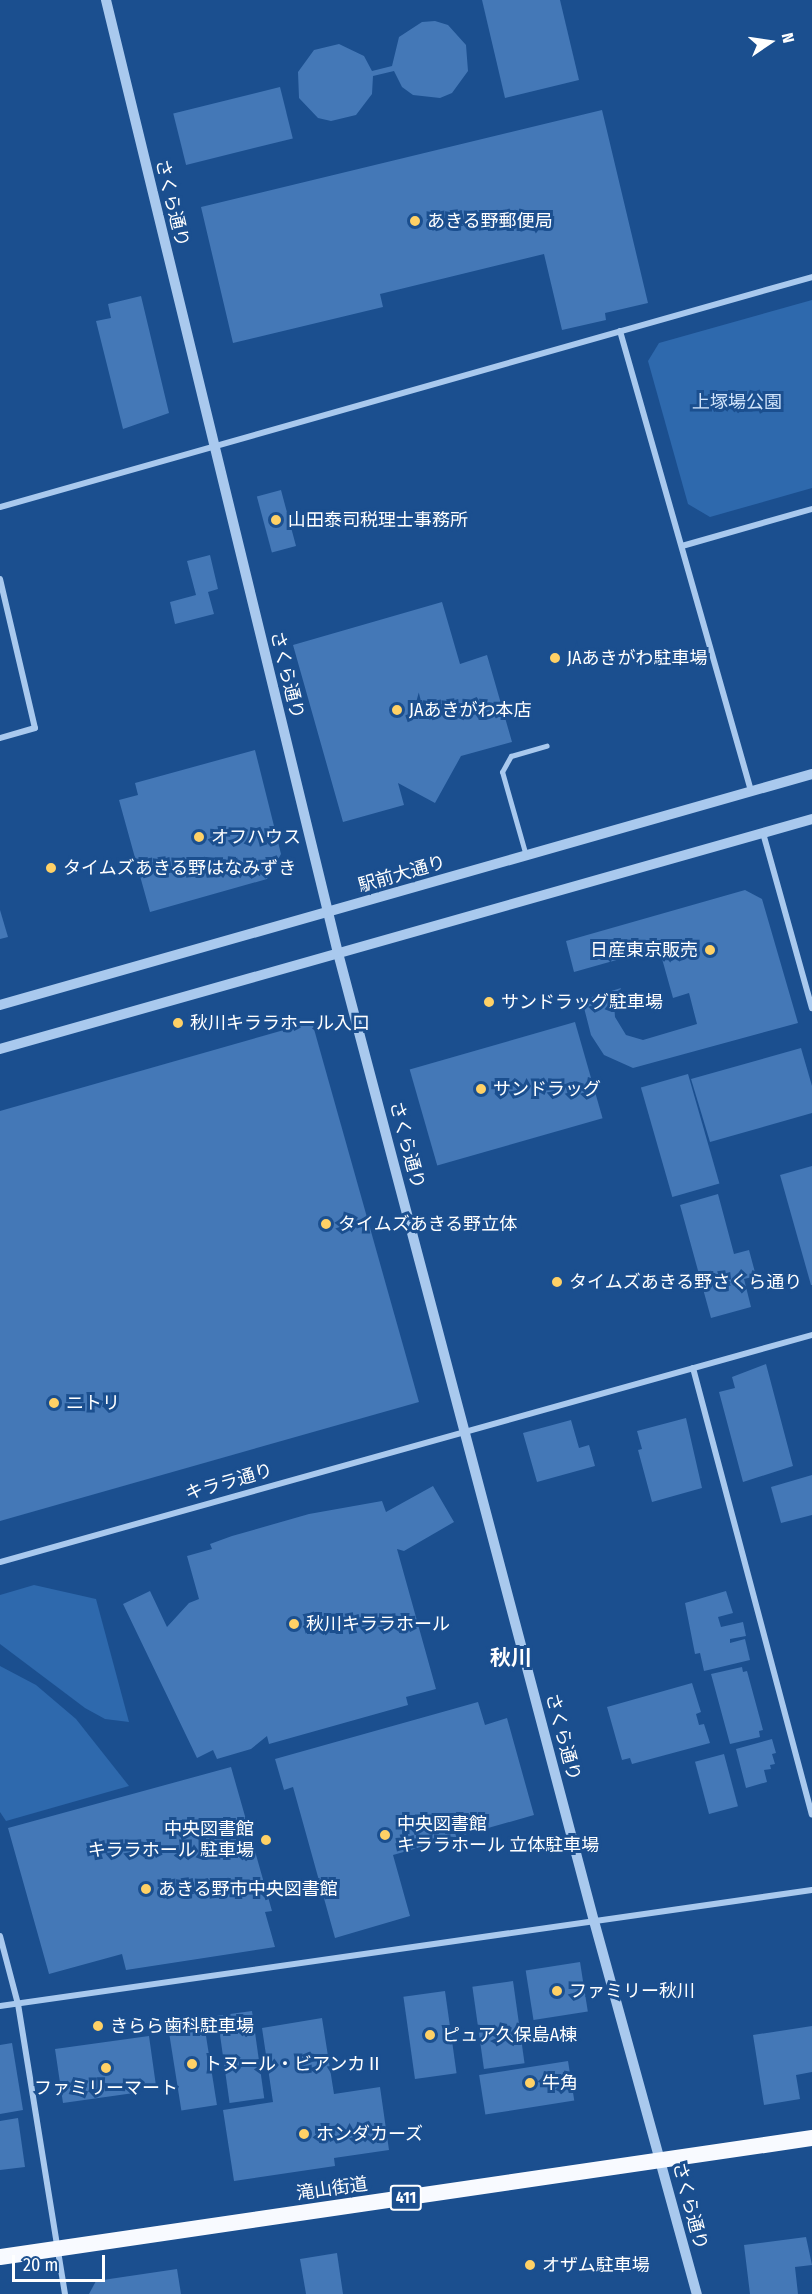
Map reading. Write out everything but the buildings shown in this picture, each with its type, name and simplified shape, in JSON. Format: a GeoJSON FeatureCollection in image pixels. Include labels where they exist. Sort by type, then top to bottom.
{"type":"FeatureCollection","features":[{"type":"Feature","properties":{"kind":"highway","name":"滝山街道"},"geometry":{"type":"LineString","coordinates":[[0,2257],[812,2139]]}},
{"type":"Feature","properties":{"kind":"street","name":"さくら通り"},"geometry":{"type":"LineString","coordinates":[[106,0],[327,912],[467,1431],[594,1921],[697,2294]]}},
{"type":"Feature","properties":{"kind":"street"},"geometry":{"type":"LineString","coordinates":[[0,507],[812,277]]}},
{"type":"Feature","properties":{"kind":"street"},"geometry":{"type":"LineString","coordinates":[[620,331],[751,792]]}},
{"type":"Feature","properties":{"kind":"street"},"geometry":{"type":"LineString","coordinates":[[682,546],[812,509]]}},
{"type":"Feature","properties":{"kind":"street"},"geometry":{"type":"LineString","coordinates":[[0,579],[35,728],[0,738]]}},
{"type":"Feature","properties":{"kind":"street","name":"駅前大通り"},"geometry":{"type":"LineString","coordinates":[[0,1005],[812,774]]}},
{"type":"Feature","properties":{"kind":"street"},"geometry":{"type":"LineString","coordinates":[[0,1049],[812,819]]}},
{"type":"Feature","properties":{"kind":"street"},"geometry":{"type":"LineString","coordinates":[[763,833],[812,1008]]}},
{"type":"Feature","properties":{"kind":"street","name":"キララ通り"},"geometry":{"type":"LineString","coordinates":[[0,1562],[812,1335]]}},
{"type":"Feature","properties":{"kind":"street"},"geometry":{"type":"LineString","coordinates":[[693,1368],[812,1814]]}},
{"type":"Feature","properties":{"kind":"street"},"geometry":{"type":"LineString","coordinates":[[0,2006],[812,1890]]}},
{"type":"Feature","properties":{"kind":"street"},"geometry":{"type":"LineString","coordinates":[[0,1935],[18,2004],[65,2294]]}},
{"type":"Feature","properties":{"kind":"lane"},"geometry":{"type":"LineString","coordinates":[[526,856],[502,772],[511,756],[547,746]]}},
{"type":"Feature","properties":{"kind":"green space","name":"上塚場公園"},"geometry":{"type":"Polygon","coordinates":[[[812,300],[812,488],[710,517],[688,504],[648,361],[659,343],[812,300]]]}},
{"type":"Feature","properties":{"kind":"green space"},"geometry":{"type":"Polygon","coordinates":[[[34,1585],[96,1599],[129,1722],[105,1719],[85,1708],[0,1644],[0,1595],[34,1585]]]}},
{"type":"Feature","properties":{"kind":"green space"},"geometry":{"type":"Polygon","coordinates":[[[0,1666],[36,1685],[76,1719],[129,1786],[6,1821],[0,1812],[0,1666]]]}},
{"type":"Feature","properties":{"kind":"place","name":"あきる野郵便局"},"geometry":{"type":"Point","coordinates":[415,221]}},
{"type":"Feature","properties":{"kind":"place","name":"山田泰司税理士事務所"},"geometry":{"type":"Point","coordinates":[276,520]}},
{"type":"Feature","properties":{"kind":"place","name":"JAあきがわ駐車場"},"geometry":{"type":"Point","coordinates":[555,658]}},
{"type":"Feature","properties":{"kind":"place","name":"JAあきがわ本店"},"geometry":{"type":"Point","coordinates":[397,710]}},
{"type":"Feature","properties":{"kind":"place","name":"オフハウス"},"geometry":{"type":"Point","coordinates":[199,837]}},
{"type":"Feature","properties":{"kind":"place","name":"タイムズあきる野はなみずき"},"geometry":{"type":"Point","coordinates":[51,868]}},
{"type":"Feature","properties":{"kind":"place","name":"日産東京販売"},"geometry":{"type":"Point","coordinates":[710,950]}},
{"type":"Feature","properties":{"kind":"place","name":"サンドラッグ駐車場"},"geometry":{"type":"Point","coordinates":[489,1002]}},
{"type":"Feature","properties":{"kind":"place","name":"秋川キララホール入口"},"geometry":{"type":"Point","coordinates":[178,1023]}},
{"type":"Feature","properties":{"kind":"place","name":"サンドラッグ"},"geometry":{"type":"Point","coordinates":[481,1089]}},
{"type":"Feature","properties":{"kind":"place","name":"タイムズあきる野立体"},"geometry":{"type":"Point","coordinates":[326,1224]}},
{"type":"Feature","properties":{"kind":"place","name":"タイムズあきる野さくら通り"},"geometry":{"type":"Point","coordinates":[557,1282]}},
{"type":"Feature","properties":{"kind":"place","name":"ニトリ"},"geometry":{"type":"Point","coordinates":[54,1403]}},
{"type":"Feature","properties":{"kind":"place","name":"秋川キララホール"},"geometry":{"type":"Point","coordinates":[294,1624]}},
{"type":"Feature","properties":{"kind":"place","name":"中央図書館 キララホール 立体駐車場"},"geometry":{"type":"Point","coordinates":[385,1835]}},
{"type":"Feature","properties":{"kind":"place","name":"中央図書館 キララホール 駐車場"},"geometry":{"type":"Point","coordinates":[266,1840]}},
{"type":"Feature","properties":{"kind":"place","name":"あきる野市中央図書館"},"geometry":{"type":"Point","coordinates":[146,1889]}},
{"type":"Feature","properties":{"kind":"place","name":"ファミリー秋川"},"geometry":{"type":"Point","coordinates":[557,1991]}},
{"type":"Feature","properties":{"kind":"place","name":"きらら歯科駐車場"},"geometry":{"type":"Point","coordinates":[98,2026]}},
{"type":"Feature","properties":{"kind":"place","name":"ピュア久保島A棟"},"geometry":{"type":"Point","coordinates":[430,2035]}},
{"type":"Feature","properties":{"kind":"place","name":"トヌール・ビアンカⅡ"},"geometry":{"type":"Point","coordinates":[192,2064]}},
{"type":"Feature","properties":{"kind":"place","name":"ファミリーマート"},"geometry":{"type":"Point","coordinates":[106,2068]}},
{"type":"Feature","properties":{"kind":"place","name":"牛角"},"geometry":{"type":"Point","coordinates":[530,2083]}},
{"type":"Feature","properties":{"kind":"place","name":"ホンダカーズ"},"geometry":{"type":"Point","coordinates":[304,2134]}},
{"type":"Feature","properties":{"kind":"place","name":"オザム駐車場"},"geometry":{"type":"Point","coordinates":[530,2265]}},
{"type":"Feature","properties":{"kind":"district","name":"秋川"},"geometry":{"type":"Point","coordinates":[511,1658]}}]}
